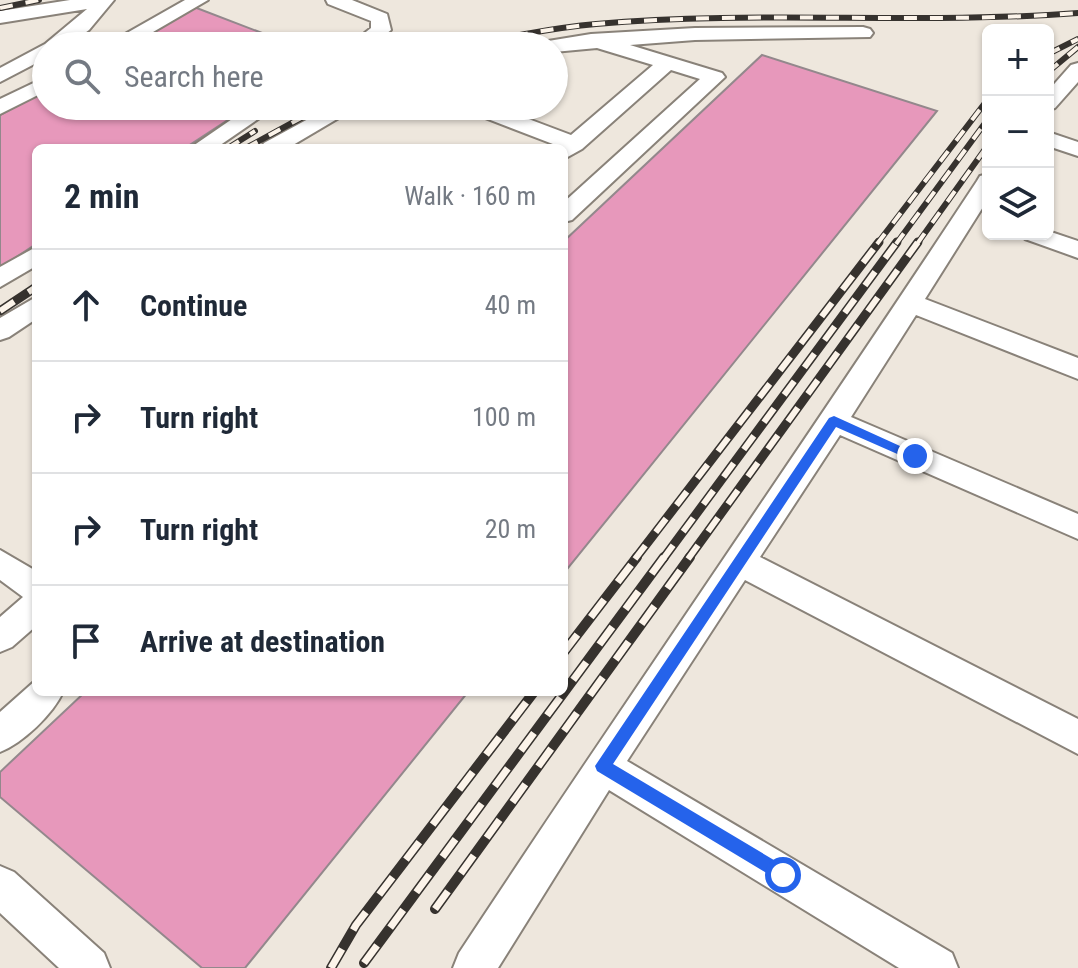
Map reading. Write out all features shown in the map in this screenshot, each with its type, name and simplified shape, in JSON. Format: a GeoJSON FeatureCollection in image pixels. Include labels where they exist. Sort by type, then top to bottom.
{"type":"FeatureCollection","features":[{"type":"Feature","properties":{"kind":"street"},"geometry":{"type":"LineString","coordinates":[[0,17],[105,0]]}},
{"type":"Feature","properties":{"kind":"street"},"geometry":{"type":"LineString","coordinates":[[74,32],[105,0]]}},
{"type":"Feature","properties":{"kind":"street"},"geometry":{"type":"LineString","coordinates":[[140,32],[199,0]]}},
{"type":"Feature","properties":{"kind":"street"},"geometry":{"type":"LineString","coordinates":[[335,0],[380,18],[381,30],[378,32]]}},
{"type":"Feature","properties":{"kind":"street"},"geometry":{"type":"LineString","coordinates":[[568,43],[695,34],[863,33]]}},
{"type":"Feature","properties":{"kind":"street"},"geometry":{"type":"LineString","coordinates":[[568,211],[715,77],[591,40]]}},
{"type":"Feature","properties":{"kind":"street"},"geometry":{"type":"LineString","coordinates":[[0,76],[32,58]]}},
{"type":"Feature","properties":{"kind":"street"},"geometry":{"type":"LineString","coordinates":[[569,148],[668,63]]}},
{"type":"Feature","properties":{"kind":"street"},"geometry":{"type":"LineString","coordinates":[[1054,97],[1078,69]]}},
{"type":"Feature","properties":{"kind":"street"},"geometry":{"type":"LineString","coordinates":[[4,101],[32,89]]}},
{"type":"Feature","properties":{"kind":"street"},"geometry":{"type":"LineString","coordinates":[[207,144],[244,120]]}},
{"type":"Feature","properties":{"kind":"street"},"geometry":{"type":"LineString","coordinates":[[284,144],[325,120]]}},
{"type":"Feature","properties":{"kind":"street"},"geometry":{"type":"LineString","coordinates":[[506,120],[560,144]]}},
{"type":"Feature","properties":{"kind":"street"},"geometry":{"type":"LineString","coordinates":[[1054,141],[1078,149]]}},
{"type":"Feature","properties":{"kind":"street"},"geometry":{"type":"LineString","coordinates":[[480,966],[603,766],[738,561],[911,303],[977,214]]}},
{"type":"Feature","properties":{"kind":"street"},"geometry":{"type":"LineString","coordinates":[[1050,240],[1078,250]]}},
{"type":"Feature","properties":{"kind":"street"},"geometry":{"type":"LineString","coordinates":[[0,279],[32,258]]}},
{"type":"Feature","properties":{"kind":"street"},"geometry":{"type":"LineString","coordinates":[[911,303],[1078,369]]}},
{"type":"Feature","properties":{"kind":"street"},"geometry":{"type":"LineString","coordinates":[[5,327],[32,309]]}},
{"type":"Feature","properties":{"kind":"street"},"geometry":{"type":"LineString","coordinates":[[5,327],[32,337]]}},
{"type":"Feature","properties":{"kind":"street"},"geometry":{"type":"LineString","coordinates":[[834,421],[1078,527]]}},
{"type":"Feature","properties":{"kind":"street"},"geometry":{"type":"LineString","coordinates":[[738,561],[1078,737]]}},
{"type":"Feature","properties":{"kind":"street"},"geometry":{"type":"LineString","coordinates":[[0,563],[32,585]]}},
{"type":"Feature","properties":{"kind":"street"},"geometry":{"type":"LineString","coordinates":[[0,637],[32,609]]}},
{"type":"Feature","properties":{"kind":"street"},"geometry":{"type":"LineString","coordinates":[[0,735],[42,696]]}},
{"type":"Feature","properties":{"kind":"street"},"geometry":{"type":"LineString","coordinates":[[603,766],[937,968]]}},
{"type":"Feature","properties":{"kind":"street"},"geometry":{"type":"LineString","coordinates":[[0,886],[89,968]]}},
{"type":"Feature","properties":{"kind":"building"},"geometry":{"type":"Polygon","coordinates":[[[194,7],[259,32],[149,32],[194,7]]]}},
{"type":"Feature","properties":{"kind":"building"},"geometry":{"type":"Polygon","coordinates":[[[762,55],[937,111],[568,568],[568,237],[762,55]]]}},
{"type":"Feature","properties":{"kind":"building"},"geometry":{"type":"Polygon","coordinates":[[[32,98],[32,120],[228,120],[191,144],[32,144],[32,247],[0,268],[0,115],[32,98]]]}},
{"type":"Feature","properties":{"kind":"building"},"geometry":{"type":"Polygon","coordinates":[[[81,696],[465,696],[245,968],[202,968],[0,797],[0,772],[81,696]]]}},
{"type":"Feature","properties":{"kind":"railway"},"geometry":{"type":"LineString","coordinates":[[0,8],[39,0]]}},
{"type":"Feature","properties":{"kind":"railway"},"geometry":{"type":"LineString","coordinates":[[538,32],[656,20],[958,18],[1078,13]]}},
{"type":"Feature","properties":{"kind":"railway"},"geometry":{"type":"LineString","coordinates":[[1054,51],[1078,39]]}},
{"type":"Feature","properties":{"kind":"railway"},"geometry":{"type":"LineString","coordinates":[[1054,67],[1078,47]]}},
{"type":"Feature","properties":{"kind":"railway"},"geometry":{"type":"LineString","coordinates":[[877,244],[982,107]]}},
{"type":"Feature","properties":{"kind":"railway"},"geometry":{"type":"LineString","coordinates":[[253,144],[297,120]]}},
{"type":"Feature","properties":{"kind":"railway"},"geometry":{"type":"LineString","coordinates":[[896,244],[982,127]]}},
{"type":"Feature","properties":{"kind":"railway"},"geometry":{"type":"LineString","coordinates":[[234,144],[255,131]]}},
{"type":"Feature","properties":{"kind":"railway"},"geometry":{"type":"LineString","coordinates":[[917,244],[982,153]]}},
{"type":"Feature","properties":{"kind":"railway"},"geometry":{"type":"LineString","coordinates":[[635,559],[879,242]]}},
{"type":"Feature","properties":{"kind":"railway"},"geometry":{"type":"LineString","coordinates":[[663,559],[897,242]]}},
{"type":"Feature","properties":{"kind":"railway"},"geometry":{"type":"LineString","coordinates":[[688,559],[918,242]]}},
{"type":"Feature","properties":{"kind":"railway"},"geometry":{"type":"LineString","coordinates":[[0,311],[32,290]]}},
{"type":"Feature","properties":{"kind":"railway"},"geometry":{"type":"LineString","coordinates":[[568,647],[637,557]]}},
{"type":"Feature","properties":{"kind":"railway"},"geometry":{"type":"LineString","coordinates":[[568,687],[664,557]]}},
{"type":"Feature","properties":{"kind":"railway"},"geometry":{"type":"LineString","coordinates":[[435,909],[690,557]]}},
{"type":"Feature","properties":{"kind":"railway"},"geometry":{"type":"LineString","coordinates":[[331,968],[356,925],[531,696]]}},
{"type":"Feature","properties":{"kind":"railway"},"geometry":{"type":"LineString","coordinates":[[364,963],[561,696]]}},
{"type":"Feature","properties":{"kind":"route"},"geometry":{"type":"LineString","coordinates":[[783,875],[603,766],[834,421],[915,456]]}}]}
